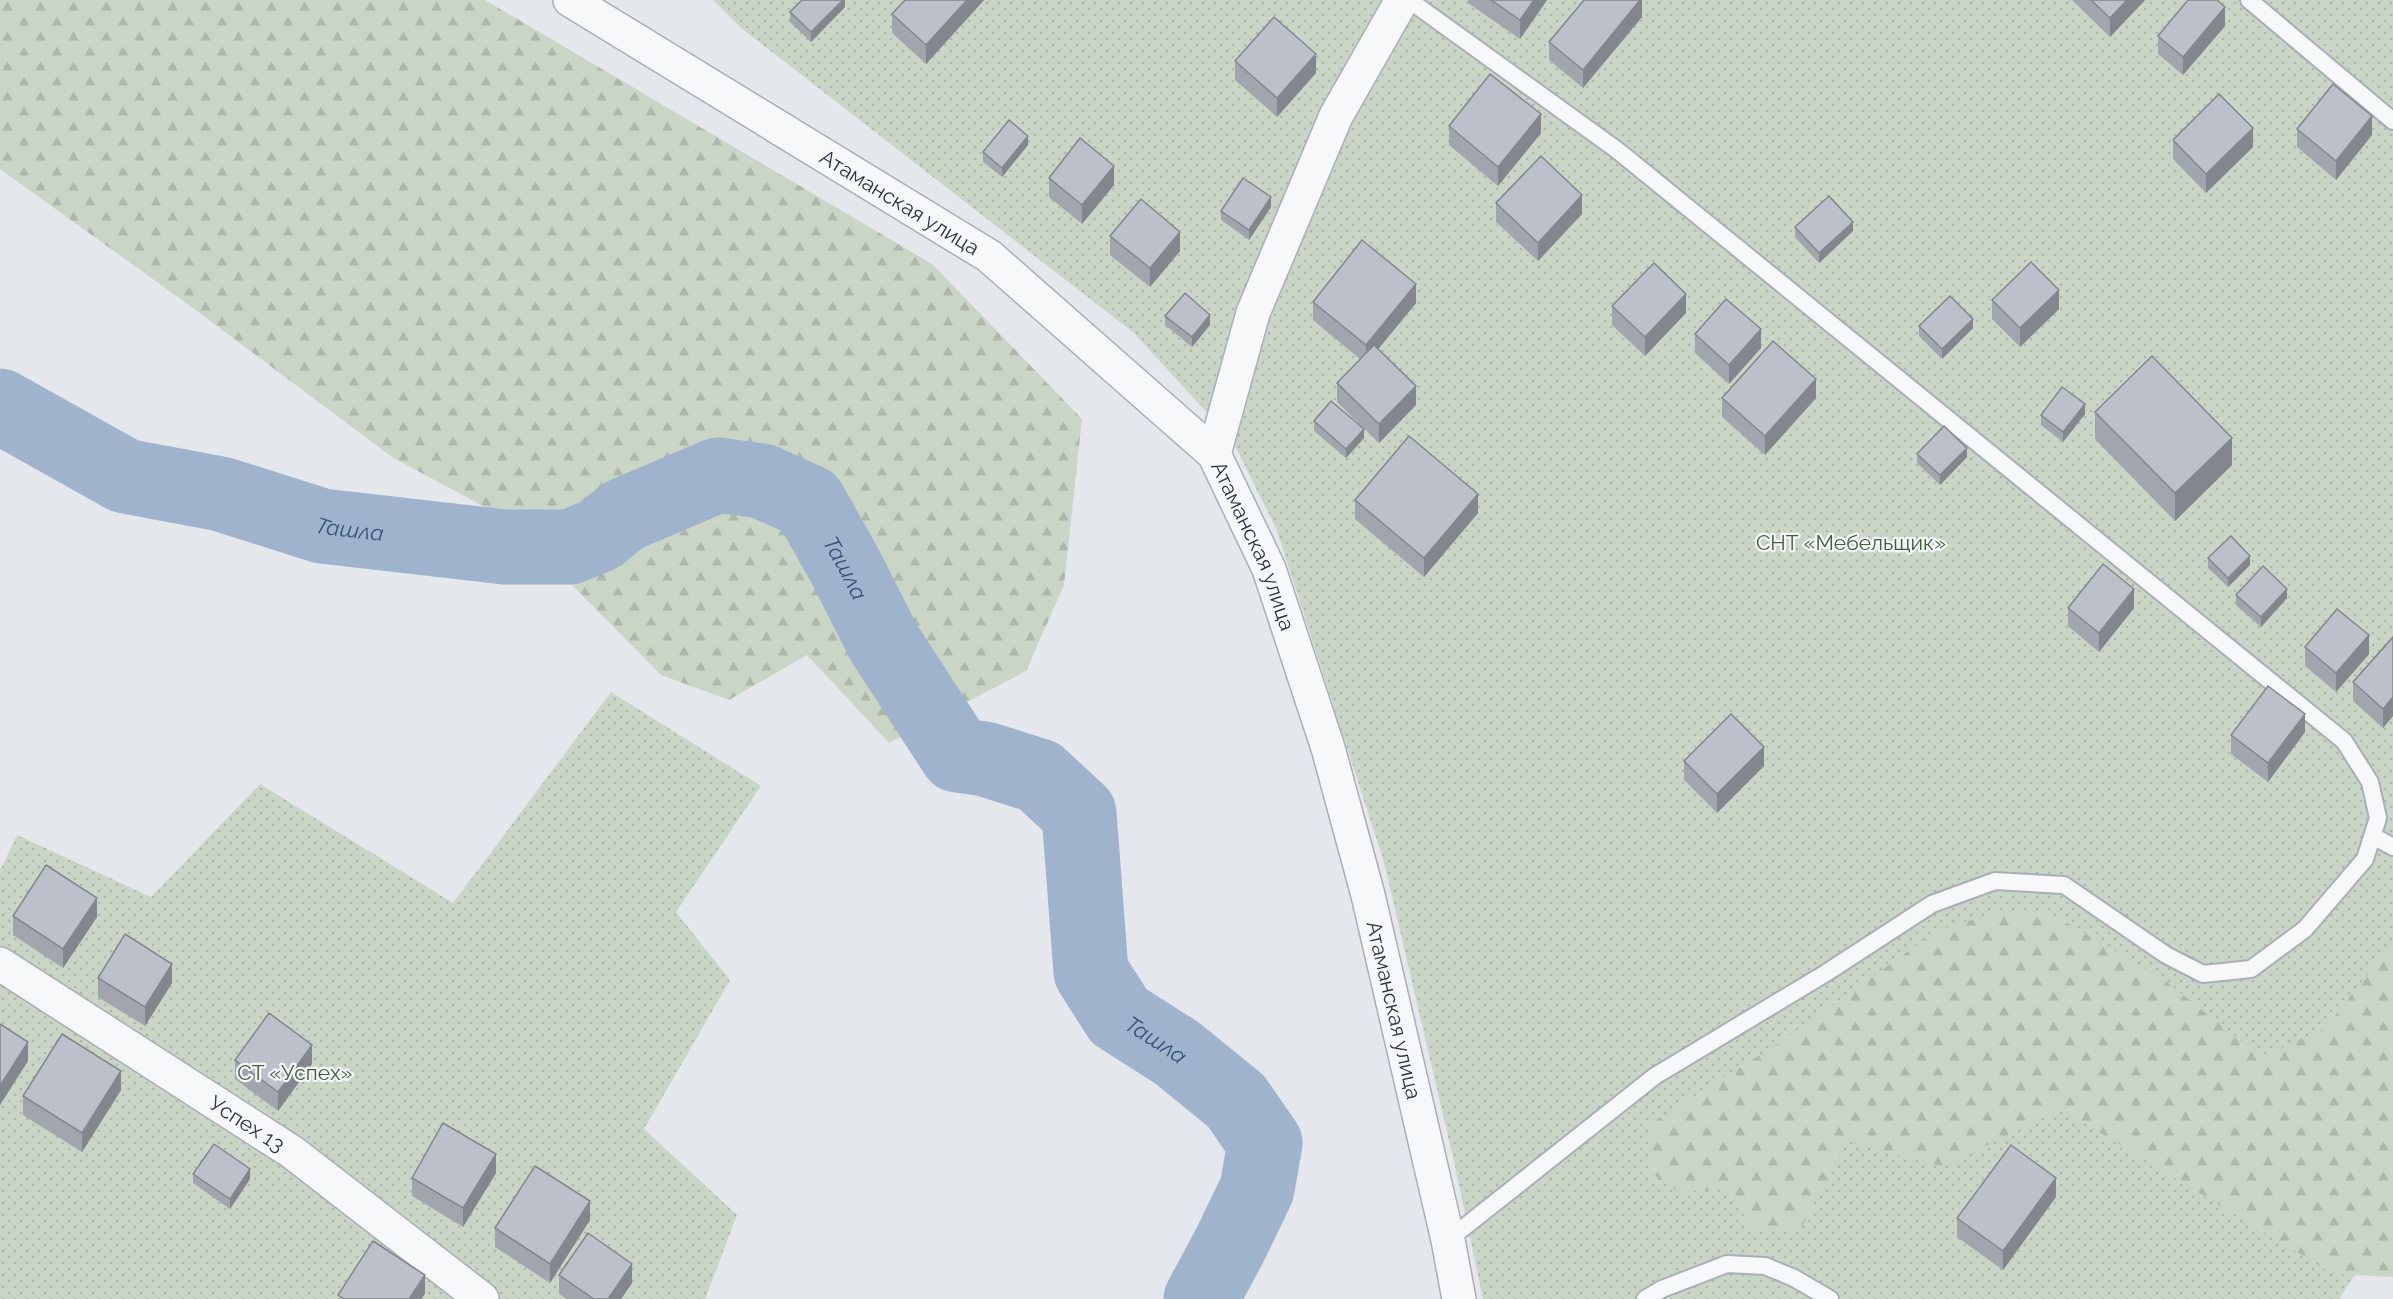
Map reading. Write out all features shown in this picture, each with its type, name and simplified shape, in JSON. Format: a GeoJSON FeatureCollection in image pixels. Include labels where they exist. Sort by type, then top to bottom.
{"type":"FeatureCollection","features":[{"type":"Feature","properties":{"kind":"street","name":"Атаманская улица"},"geometry":{"type":"LineString","coordinates":[[570,0],[989,256],[1214,454],[1269,569],[1328,748],[1368,895],[1448,1240],[1459,1299]]}},
{"type":"Feature","properties":{"kind":"street"},"geometry":{"type":"LineString","coordinates":[[1214,454],[1258,302],[1336,117],[1402,0]]}},
{"type":"Feature","properties":{"kind":"street","name":"Успех 13"},"geometry":{"type":"LineString","coordinates":[[0,964],[292,1152],[482,1299]]}},
{"type":"Feature","properties":{"kind":"lane"},"geometry":{"type":"LineString","coordinates":[[1409,0],[1617,150],[2344,741],[2370,782],[2378,818],[2365,859],[2305,928],[2251,969],[2203,974],[2166,955],[2064,885],[1995,881],[1932,903],[1826,973],[1655,1076],[1448,1240]]}},
{"type":"Feature","properties":{"kind":"lane"},"geometry":{"type":"LineString","coordinates":[[2249,0],[2393,121]]}},
{"type":"Feature","properties":{"kind":"lane"},"geometry":{"type":"LineString","coordinates":[[2373,836],[2393,847]]}},
{"type":"Feature","properties":{"kind":"lane"},"geometry":{"type":"LineString","coordinates":[[1645,1299],[1662,1289],[1727,1264],[1765,1266],[1794,1278],[1830,1299]]}},
{"type":"Feature","properties":{"kind":"green space"},"geometry":{"type":"Polygon","coordinates":[[[0,0],[485,0],[932,264],[1082,419],[1064,585],[1026,671],[889,743],[807,655],[729,700],[661,675],[507,519],[392,457],[193,308],[0,169],[0,0]]]}},
{"type":"Feature","properties":{"kind":"green space","name":"СНТ «Мебельщик»"},"geometry":{"type":"Polygon","coordinates":[[[713,0],[2393,0],[2393,1218],[2339,1299],[1483,1299],[1455,1166],[1384,862],[1276,528],[1232,440],[1134,333],[741,28],[713,0]]]}},
{"type":"Feature","properties":{"kind":"green space","name":"СТ «Успех»"},"geometry":{"type":"Polygon","coordinates":[[[611,692],[761,786],[676,912],[730,980],[644,1129],[737,1215],[705,1299],[0,1299],[0,870],[17,835],[151,897],[260,784],[453,903],[611,692]]]}},
{"type":"Feature","properties":{"kind":"green space"},"geometry":{"type":"Polygon","coordinates":[[[1995,913],[2052,914],[2163,979],[2262,1057],[2325,1028],[2393,943],[2393,1277],[2333,1274],[2061,1109],[1943,1167],[1847,1141],[1801,1228],[1755,1231],[1725,1189],[1678,1192],[1650,1172],[1649,1125],[1782,1041],[1938,930],[1995,913]]]}},
{"type":"Feature","properties":{"kind":"building"},"geometry":{"type":"Polygon","coordinates":[[[802,0],[843,0],[811,32],[790,12],[802,0]]]}},
{"type":"Feature","properties":{"kind":"building"},"geometry":{"type":"Polygon","coordinates":[[[905,0],[967,0],[926,45],[892,14],[905,0]]]}},
{"type":"Feature","properties":{"kind":"building"},"geometry":{"type":"Polygon","coordinates":[[[1491,0],[1534,0],[1520,20],[1491,0]]]}},
{"type":"Feature","properties":{"kind":"building"},"geometry":{"type":"Polygon","coordinates":[[[1584,0],[1640,0],[1583,70],[1549,42],[1584,0]]]}},
{"type":"Feature","properties":{"kind":"building"},"geometry":{"type":"Polygon","coordinates":[[[2091,0],[2127,0],[2110,18],[2091,0]]]}},
{"type":"Feature","properties":{"kind":"building"},"geometry":{"type":"Polygon","coordinates":[[[2188,0],[2217,0],[2225,7],[2183,57],[2158,36],[2188,0]]]}},
{"type":"Feature","properties":{"kind":"building"},"geometry":{"type":"Polygon","coordinates":[[[1274,17],[1316,54],[1277,98],[1235,61],[1274,17]]]}},
{"type":"Feature","properties":{"kind":"building"},"geometry":{"type":"Polygon","coordinates":[[[1490,74],[1541,114],[1498,167],[1449,126],[1490,74]]]}},
{"type":"Feature","properties":{"kind":"building"},"geometry":{"type":"Polygon","coordinates":[[[2333,84],[2372,116],[2336,161],[2297,129],[2333,84]]]}},
{"type":"Feature","properties":{"kind":"building"},"geometry":{"type":"Polygon","coordinates":[[[2219,94],[2253,128],[2206,174],[2173,140],[2219,94]]]}},
{"type":"Feature","properties":{"kind":"building"},"geometry":{"type":"Polygon","coordinates":[[[1009,120],[1028,136],[1002,168],[983,152],[1009,120]]]}},
{"type":"Feature","properties":{"kind":"building"},"geometry":{"type":"Polygon","coordinates":[[[1080,138],[1114,166],[1082,205],[1049,178],[1080,138]]]}},
{"type":"Feature","properties":{"kind":"building"},"geometry":{"type":"Polygon","coordinates":[[[1541,156],[1582,195],[1538,243],[1496,203],[1541,156]]]}},
{"type":"Feature","properties":{"kind":"building"},"geometry":{"type":"Polygon","coordinates":[[[1243,178],[1271,197],[1249,230],[1221,211],[1243,178]]]}},
{"type":"Feature","properties":{"kind":"building"},"geometry":{"type":"Polygon","coordinates":[[[1829,196],[1853,222],[1819,253],[1795,227],[1829,196]]]}},
{"type":"Feature","properties":{"kind":"building"},"geometry":{"type":"Polygon","coordinates":[[[1141,199],[1180,232],[1150,268],[1110,236],[1141,199]]]}},
{"type":"Feature","properties":{"kind":"building"},"geometry":{"type":"Polygon","coordinates":[[[1362,240],[1416,284],[1366,345],[1313,302],[1362,240]]]}},
{"type":"Feature","properties":{"kind":"building"},"geometry":{"type":"Polygon","coordinates":[[[2031,262],[2059,290],[2020,328],[1992,300],[2031,262]]]}},
{"type":"Feature","properties":{"kind":"building"},"geometry":{"type":"Polygon","coordinates":[[[1654,263],[1686,294],[1645,337],[1612,306],[1654,263]]]}},
{"type":"Feature","properties":{"kind":"building"},"geometry":{"type":"Polygon","coordinates":[[[1185,293],[1210,315],[1192,337],[1165,316],[1185,293]]]}},
{"type":"Feature","properties":{"kind":"building"},"geometry":{"type":"Polygon","coordinates":[[[1950,296],[1973,319],[1942,349],[1919,326],[1950,296]]]}},
{"type":"Feature","properties":{"kind":"building"},"geometry":{"type":"Polygon","coordinates":[[[1726,299],[1761,329],[1729,365],[1695,334],[1726,299]]]}},
{"type":"Feature","properties":{"kind":"building"},"geometry":{"type":"Polygon","coordinates":[[[1773,341],[1816,379],[1765,436],[1722,398],[1773,341]]]}},
{"type":"Feature","properties":{"kind":"building"},"geometry":{"type":"Polygon","coordinates":[[[1374,345],[1416,386],[1379,424],[1337,383],[1374,345]]]}},
{"type":"Feature","properties":{"kind":"building"},"geometry":{"type":"Polygon","coordinates":[[[2152,356],[2232,438],[2175,493],[2095,412],[2152,356]]]}},
{"type":"Feature","properties":{"kind":"building"},"geometry":{"type":"Polygon","coordinates":[[[2062,387],[2085,404],[2063,432],[2041,415],[2062,387]]]}},
{"type":"Feature","properties":{"kind":"building"},"geometry":{"type":"Polygon","coordinates":[[[1331,401],[1364,429],[1346,449],[1314,421],[1331,401]]]}},
{"type":"Feature","properties":{"kind":"building"},"geometry":{"type":"Polygon","coordinates":[[[1944,426],[1967,448],[1940,475],[1917,454],[1944,426]]]}},
{"type":"Feature","properties":{"kind":"building"},"geometry":{"type":"Polygon","coordinates":[[[1409,436],[1478,494],[1424,558],[1355,500],[1409,436]]]}},
{"type":"Feature","properties":{"kind":"building"},"geometry":{"type":"Polygon","coordinates":[[[2231,536],[2250,556],[2228,578],[2208,558],[2231,536]]]}},
{"type":"Feature","properties":{"kind":"building"},"geometry":{"type":"Polygon","coordinates":[[[2103,564],[2134,589],[2099,633],[2068,608],[2103,564]]]}},
{"type":"Feature","properties":{"kind":"building"},"geometry":{"type":"Polygon","coordinates":[[[2263,566],[2287,589],[2261,617],[2236,595],[2263,566]]]}},
{"type":"Feature","properties":{"kind":"building"},"geometry":{"type":"Polygon","coordinates":[[[2337,609],[2369,635],[2336,673],[2305,647],[2337,609]]]}},
{"type":"Feature","properties":{"kind":"building"},"geometry":{"type":"Polygon","coordinates":[[[2393,637],[2393,697],[2383,709],[2353,682],[2393,637]]]}},
{"type":"Feature","properties":{"kind":"building"},"geometry":{"type":"Polygon","coordinates":[[[2268,686],[2305,714],[2268,763],[2231,735],[2268,686]]]}},
{"type":"Feature","properties":{"kind":"building"},"geometry":{"type":"Polygon","coordinates":[[[1731,714],[1764,747],[1717,794],[1684,761],[1731,714]]]}},
{"type":"Feature","properties":{"kind":"building"},"geometry":{"type":"Polygon","coordinates":[[[46,865],[97,898],[63,949],[13,916],[46,865]]]}},
{"type":"Feature","properties":{"kind":"building"},"geometry":{"type":"Polygon","coordinates":[[[125,934],[172,964],[145,1007],[98,978],[125,934]]]}},
{"type":"Feature","properties":{"kind":"building"},"geometry":{"type":"Polygon","coordinates":[[[269,1013],[312,1045],[278,1092],[235,1060],[269,1013]]]}},
{"type":"Feature","properties":{"kind":"building"},"geometry":{"type":"Polygon","coordinates":[[[0,1024],[28,1042],[0,1086],[0,1024]]]}},
{"type":"Feature","properties":{"kind":"building"},"geometry":{"type":"Polygon","coordinates":[[[62,1034],[121,1071],[82,1133],[23,1096],[62,1034]]]}},
{"type":"Feature","properties":{"kind":"building"},"geometry":{"type":"Polygon","coordinates":[[[443,1123],[496,1154],[463,1208],[412,1178],[443,1123]]]}},
{"type":"Feature","properties":{"kind":"building"},"geometry":{"type":"Polygon","coordinates":[[[214,1144],[250,1169],[230,1199],[193,1174],[214,1144]]]}},
{"type":"Feature","properties":{"kind":"building"},"geometry":{"type":"Polygon","coordinates":[[[2011,1145],[2056,1178],[2003,1251],[1957,1218],[2011,1145]]]}},
{"type":"Feature","properties":{"kind":"building"},"geometry":{"type":"Polygon","coordinates":[[[535,1166],[590,1201],[550,1264],[495,1228],[535,1166]]]}},
{"type":"Feature","properties":{"kind":"building"},"geometry":{"type":"Polygon","coordinates":[[[588,1233],[632,1264],[608,1299],[594,1299],[559,1275],[588,1233]]]}},
{"type":"Feature","properties":{"kind":"building"},"geometry":{"type":"Polygon","coordinates":[[[373,1241],[425,1275],[409,1299],[344,1299],[338,1295],[373,1241]]]}},
{"type":"Feature","properties":{"kind":"waterway","name":"Ташла"},"geometry":{"type":"LineString","coordinates":[[0,406],[125,476],[221,494],[322,526],[505,547],[570,547],[599,535],[624,515],[718,475],[762,481],[809,502],[884,643],[957,755],[985,759],[1039,776],[1079,813],[1091,972],[1119,1016],[1177,1053],[1236,1101],[1265,1143],[1257,1189],[1201,1299]]}}]}
